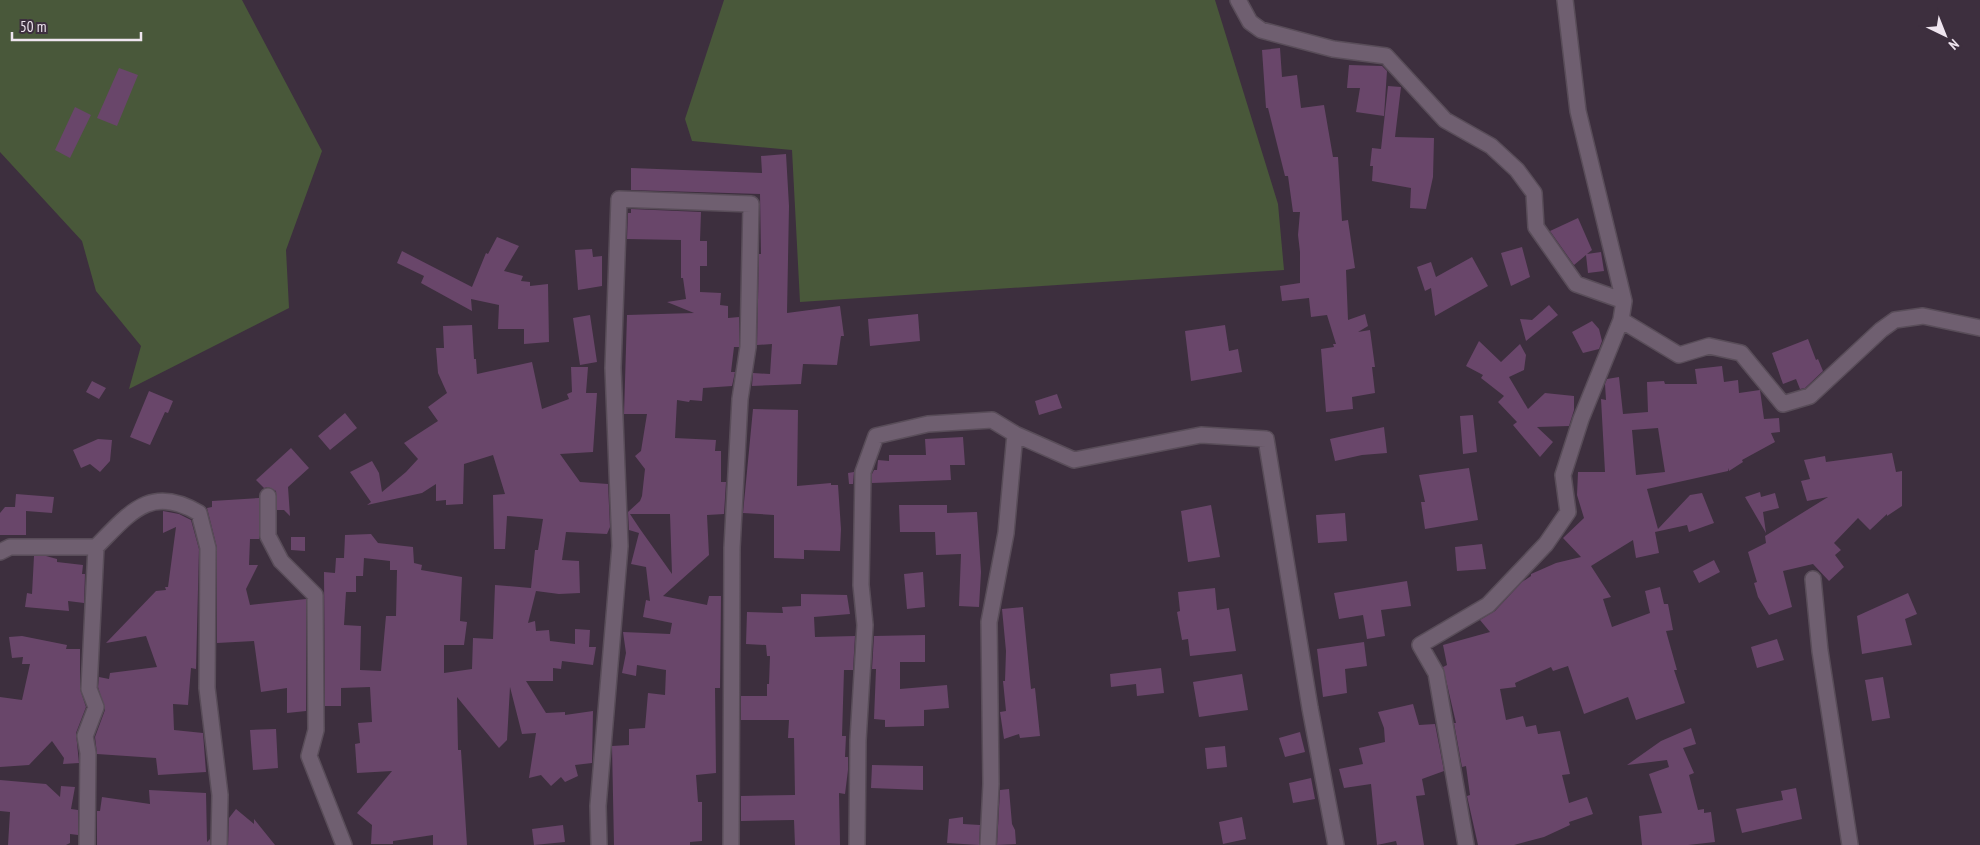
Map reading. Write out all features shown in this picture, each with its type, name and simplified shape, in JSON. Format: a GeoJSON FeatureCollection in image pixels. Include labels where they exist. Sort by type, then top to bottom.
{"type":"FeatureCollection","features":[{"type":"Feature","properties":{"kind":"street"},"geometry":{"type":"LineString","coordinates":[[1238,0],[1250,22],[1261,30],[1333,49],[1386,56],[1445,120],[1491,146],[1517,170],[1534,194],[1536,227],[1576,284],[1624,301]]}},
{"type":"Feature","properties":{"kind":"street"},"geometry":{"type":"LineString","coordinates":[[1466,845],[1436,673],[1420,646],[1488,605],[1546,544],[1568,512],[1563,475],[1581,419],[1621,320],[1624,301],[1578,111],[1565,0]]}},
{"type":"Feature","properties":{"kind":"street"},"geometry":{"type":"LineString","coordinates":[[599,845],[598,806],[620,546],[613,368],[619,199],[751,204],[748,347],[740,399],[732,548],[731,845]]}},
{"type":"Feature","properties":{"kind":"street"},"geometry":{"type":"LineString","coordinates":[[1621,320],[1679,355],[1709,346],[1741,353],[1783,404],[1810,396],[1881,330],[1896,320],[1923,316],[1980,328]]}},
{"type":"Feature","properties":{"kind":"street"},"geometry":{"type":"LineString","coordinates":[[857,845],[858,740],[865,625],[861,585],[863,472],[876,436],[928,424],[992,420],[1015,434],[1074,460],[1201,436],[1266,438],[1310,708],[1336,845]]}},
{"type":"Feature","properties":{"kind":"street"},"geometry":{"type":"LineString","coordinates":[[988,845],[991,784],[989,622],[1006,533],[1015,434]]}},
{"type":"Feature","properties":{"kind":"street"},"geometry":{"type":"LineString","coordinates":[[268,496],[268,536],[280,561],[315,595],[316,730],[309,756],[344,845]]}},
{"type":"Feature","properties":{"kind":"street"},"geometry":{"type":"LineString","coordinates":[[0,552],[10,547],[96,547],[140,508],[159,500],[181,502],[199,513],[208,548],[207,688],[220,795],[218,845]]}},
{"type":"Feature","properties":{"kind":"street"},"geometry":{"type":"LineString","coordinates":[[87,845],[88,753],[85,736],[96,707],[89,689],[96,547]]}},
{"type":"Feature","properties":{"kind":"street"},"geometry":{"type":"LineString","coordinates":[[1813,579],[1820,651],[1850,845]]}},
{"type":"Feature","properties":{"kind":"green space"},"geometry":{"type":"Polygon","coordinates":[[[0,0],[242,0],[322,151],[286,250],[289,308],[129,389],[141,346],[96,291],[82,241],[0,152],[0,0]]]}},
{"type":"Feature","properties":{"kind":"green space"},"geometry":{"type":"Polygon","coordinates":[[[724,0],[1215,0],[1278,204],[1284,270],[800,302],[792,150],[692,141],[685,119],[724,0]]]}},
{"type":"Feature","properties":{"kind":"building"},"geometry":{"type":"Polygon","coordinates":[[[1280,48],[1282,77],[1297,75],[1301,108],[1324,105],[1333,157],[1338,157],[1342,221],[1348,220],[1355,268],[1346,270],[1348,320],[1365,314],[1368,326],[1358,332],[1370,330],[1375,367],[1372,367],[1375,393],[1352,397],[1353,409],[1326,412],[1321,349],[1334,347],[1333,344],[1336,344],[1327,315],[1311,317],[1309,298],[1282,301],[1280,286],[1300,283],[1298,235],[1300,212],[1293,212],[1288,176],[1285,176],[1268,108],[1266,108],[1262,50],[1280,48]]]}},
{"type":"Feature","properties":{"kind":"building"},"geometry":{"type":"Polygon","coordinates":[[[1349,65],[1382,66],[1387,71],[1384,116],[1356,112],[1360,88],[1347,88],[1349,65]]]}},
{"type":"Feature","properties":{"kind":"building"},"geometry":{"type":"Polygon","coordinates":[[[119,68],[138,75],[117,126],[97,118],[119,68]]]}},
{"type":"Feature","properties":{"kind":"building"},"geometry":{"type":"Polygon","coordinates":[[[1388,86],[1401,87],[1395,137],[1434,138],[1433,177],[1426,209],[1410,208],[1411,188],[1372,181],[1373,166],[1370,166],[1372,148],[1381,149],[1388,86]]]}},
{"type":"Feature","properties":{"kind":"building"},"geometry":{"type":"Polygon","coordinates":[[[75,107],[91,115],[70,158],[55,150],[75,107]]]}},
{"type":"Feature","properties":{"kind":"building"},"geometry":{"type":"Polygon","coordinates":[[[786,154],[789,206],[787,313],[840,306],[844,336],[841,336],[837,365],[803,364],[801,384],[752,386],[753,373],[770,374],[772,344],[757,345],[759,254],[761,254],[760,194],[631,190],[631,168],[762,173],[761,156],[786,154]]]}},
{"type":"Feature","properties":{"kind":"building"},"geometry":{"type":"Polygon","coordinates":[[[631,209],[701,212],[700,241],[707,241],[707,266],[700,266],[700,292],[721,293],[720,305],[728,306],[728,318],[739,317],[739,347],[734,347],[731,372],[735,372],[732,386],[703,388],[702,401],[690,400],[689,402],[677,400],[675,438],[716,440],[715,451],[721,451],[721,482],[726,482],[724,514],[707,515],[709,555],[663,596],[707,605],[709,596],[721,596],[720,688],[715,688],[716,773],[696,775],[698,802],[702,802],[702,841],[690,842],[690,845],[614,845],[612,746],[629,745],[629,729],[645,728],[648,693],[665,695],[666,670],[637,665],[636,676],[622,673],[626,653],[623,632],[670,634],[672,623],[643,617],[646,600],[650,601],[646,567],[631,564],[639,533],[629,530],[628,512],[640,501],[642,496],[645,469],[635,456],[641,451],[647,414],[624,414],[627,315],[694,313],[667,302],[686,299],[683,278],[681,278],[681,240],[627,239],[628,213],[631,213],[631,209]],[[630,514],[672,574],[670,514],[630,514]]]}},
{"type":"Feature","properties":{"kind":"building"},"geometry":{"type":"Polygon","coordinates":[[[1578,218],[1592,250],[1587,254],[1601,252],[1604,271],[1588,273],[1586,255],[1574,265],[1550,231],[1578,218]]]}},
{"type":"Feature","properties":{"kind":"building"},"geometry":{"type":"Polygon","coordinates":[[[497,237],[519,246],[504,271],[523,276],[521,281],[530,282],[530,286],[548,284],[549,342],[524,344],[524,329],[498,329],[499,305],[471,299],[472,311],[421,283],[424,276],[397,263],[402,251],[472,287],[486,253],[488,254],[497,237]]]}},
{"type":"Feature","properties":{"kind":"building"},"geometry":{"type":"Polygon","coordinates":[[[1522,247],[1530,277],[1511,286],[1501,253],[1522,247]]]}},
{"type":"Feature","properties":{"kind":"building"},"geometry":{"type":"Polygon","coordinates":[[[592,249],[593,257],[602,256],[602,286],[578,290],[575,250],[592,249]]]}},
{"type":"Feature","properties":{"kind":"building"},"geometry":{"type":"Polygon","coordinates":[[[1472,257],[1488,286],[1435,316],[1431,288],[1425,291],[1417,267],[1431,262],[1436,277],[1472,257]]]}},
{"type":"Feature","properties":{"kind":"building"},"geometry":{"type":"Polygon","coordinates":[[[1549,305],[1558,315],[1526,341],[1520,319],[1532,320],[1549,305]]]}},
{"type":"Feature","properties":{"kind":"building"},"geometry":{"type":"Polygon","coordinates":[[[918,314],[920,341],[870,346],[868,319],[918,314]]]}},
{"type":"Feature","properties":{"kind":"building"},"geometry":{"type":"Polygon","coordinates":[[[590,315],[597,362],[580,365],[573,318],[590,315]]]}},
{"type":"Feature","properties":{"kind":"building"},"geometry":{"type":"Polygon","coordinates":[[[1592,321],[1599,329],[1602,341],[1599,349],[1583,353],[1572,332],[1592,321]]]}},
{"type":"Feature","properties":{"kind":"building"},"geometry":{"type":"Polygon","coordinates":[[[472,325],[477,374],[532,362],[542,409],[569,399],[567,394],[572,392],[571,367],[588,367],[586,393],[597,393],[593,452],[560,454],[580,482],[608,484],[610,527],[607,534],[566,532],[562,560],[579,561],[580,593],[559,594],[536,591],[528,623],[535,621],[536,631],[549,630],[550,641],[575,644],[575,629],[590,630],[589,647],[596,647],[593,665],[562,661],[561,669],[553,668],[553,681],[526,681],[546,713],[565,712],[565,715],[593,711],[592,763],[575,765],[578,776],[565,782],[561,777],[551,786],[541,775],[529,778],[536,733],[522,734],[510,687],[507,740],[499,748],[457,697],[458,750],[461,750],[467,845],[433,845],[433,835],[393,841],[393,844],[371,844],[372,825],[357,813],[392,771],[357,773],[355,744],[360,743],[358,723],[372,722],[370,687],[341,688],[341,706],[325,706],[324,572],[335,573],[336,558],[344,558],[345,535],[371,534],[378,543],[413,547],[414,563],[422,565],[421,570],[462,577],[460,621],[467,622],[464,645],[444,645],[444,673],[472,669],[473,638],[493,639],[495,585],[531,588],[535,550],[538,550],[543,519],[507,516],[505,549],[494,549],[493,495],[505,494],[493,455],[464,464],[463,504],[446,505],[446,500],[436,501],[436,484],[422,493],[367,505],[371,502],[350,472],[372,461],[379,473],[382,492],[418,459],[404,443],[438,421],[428,407],[447,393],[438,373],[436,348],[444,348],[443,326],[472,325]],[[364,558],[363,576],[356,576],[356,592],[346,592],[344,625],[361,626],[360,670],[381,671],[386,616],[396,616],[397,570],[390,570],[390,561],[364,558]]]}},
{"type":"Feature","properties":{"kind":"building"},"geometry":{"type":"Polygon","coordinates":[[[1225,325],[1229,351],[1238,349],[1242,372],[1191,381],[1185,331],[1225,325]]]}},
{"type":"Feature","properties":{"kind":"building"},"geometry":{"type":"Polygon","coordinates":[[[1808,339],[1816,360],[1818,359],[1823,371],[1805,388],[1800,389],[1796,379],[1783,384],[1772,353],[1808,339]]]}},
{"type":"Feature","properties":{"kind":"building"},"geometry":{"type":"Polygon","coordinates":[[[1479,341],[1501,362],[1520,344],[1526,355],[1524,370],[1509,377],[1528,409],[1545,393],[1574,396],[1574,410],[1569,426],[1537,427],[1553,442],[1540,457],[1513,425],[1517,422],[1498,402],[1504,396],[1481,378],[1483,375],[1466,366],[1479,341]]]}},
{"type":"Feature","properties":{"kind":"building"},"geometry":{"type":"Polygon","coordinates":[[[1722,366],[1724,382],[1738,380],[1739,393],[1760,390],[1764,419],[1779,418],[1780,432],[1771,433],[1775,442],[1742,460],[1743,462],[1729,471],[1728,468],[1728,471],[1647,489],[1658,529],[1690,495],[1702,493],[1714,523],[1689,532],[1687,525],[1655,532],[1659,553],[1636,558],[1633,540],[1591,566],[1611,597],[1603,599],[1612,627],[1650,613],[1645,591],[1660,587],[1664,604],[1668,604],[1673,630],[1666,631],[1677,670],[1674,670],[1685,703],[1636,720],[1628,697],[1584,714],[1568,666],[1553,671],[1551,667],[1515,683],[1516,687],[1500,689],[1506,720],[1523,716],[1526,727],[1536,725],[1538,734],[1560,731],[1570,774],[1562,775],[1569,803],[1587,797],[1593,814],[1569,822],[1570,825],[1544,837],[1514,845],[1478,845],[1467,796],[1470,795],[1466,766],[1462,767],[1454,723],[1456,723],[1443,667],[1447,665],[1443,645],[1490,632],[1480,620],[1495,611],[1531,574],[1556,563],[1581,557],[1563,538],[1584,518],[1577,495],[1578,472],[1605,472],[1601,399],[1606,400],[1605,384],[1607,379],[1619,377],[1623,414],[1648,412],[1647,382],[1664,381],[1665,384],[1697,384],[1695,369],[1722,366]],[[1658,428],[1632,430],[1636,475],[1665,472],[1658,428]]]}},
{"type":"Feature","properties":{"kind":"building"},"geometry":{"type":"Polygon","coordinates":[[[92,381],[106,388],[99,399],[86,392],[92,381]]]}},
{"type":"Feature","properties":{"kind":"building"},"geometry":{"type":"Polygon","coordinates":[[[149,391],[173,401],[168,413],[165,412],[150,445],[130,437],[149,391]]]}},
{"type":"Feature","properties":{"kind":"building"},"geometry":{"type":"Polygon","coordinates":[[[1057,394],[1062,408],[1039,415],[1035,401],[1057,394]]]}},
{"type":"Feature","properties":{"kind":"building"},"geometry":{"type":"Polygon","coordinates":[[[753,409],[798,410],[797,486],[831,483],[831,485],[838,485],[841,529],[840,551],[804,550],[804,559],[774,558],[774,515],[743,513],[753,409]]]}},
{"type":"Feature","properties":{"kind":"building"},"geometry":{"type":"Polygon","coordinates":[[[345,413],[357,428],[330,450],[318,436],[345,413]]]}},
{"type":"Feature","properties":{"kind":"building"},"geometry":{"type":"Polygon","coordinates":[[[1473,415],[1477,452],[1463,454],[1460,416],[1473,415]]]}},
{"type":"Feature","properties":{"kind":"building"},"geometry":{"type":"Polygon","coordinates":[[[1384,427],[1387,453],[1362,455],[1335,461],[1330,439],[1384,427]]]}},
{"type":"Feature","properties":{"kind":"building"},"geometry":{"type":"Polygon","coordinates":[[[963,437],[965,465],[950,465],[951,480],[872,483],[872,474],[874,470],[877,470],[878,460],[889,461],[889,455],[926,455],[925,439],[963,437]]]}},
{"type":"Feature","properties":{"kind":"building"},"geometry":{"type":"Polygon","coordinates":[[[98,439],[112,440],[110,461],[100,472],[90,464],[81,468],[73,450],[98,439]]]}},
{"type":"Feature","properties":{"kind":"building"},"geometry":{"type":"Polygon","coordinates":[[[291,448],[309,468],[288,487],[290,516],[284,510],[277,510],[276,491],[268,487],[264,488],[256,480],[291,448]]]}},
{"type":"Feature","properties":{"kind":"building"},"geometry":{"type":"Polygon","coordinates":[[[1892,453],[1896,472],[1902,471],[1902,506],[1887,516],[1887,514],[1870,530],[1858,518],[1834,543],[1841,550],[1835,555],[1844,567],[1829,581],[1813,564],[1783,571],[1792,607],[1769,615],[1758,597],[1754,583],[1757,582],[1748,552],[1766,543],[1765,536],[1828,497],[1807,501],[1801,481],[1810,479],[1804,460],[1825,456],[1826,462],[1892,453]]]}},
{"type":"Feature","properties":{"kind":"building"},"geometry":{"type":"Polygon","coordinates":[[[1469,468],[1478,520],[1425,529],[1421,502],[1425,502],[1419,475],[1469,468]]]}},
{"type":"Feature","properties":{"kind":"building"},"geometry":{"type":"Polygon","coordinates":[[[854,472],[853,484],[849,484],[848,473],[854,472]]]}},
{"type":"Feature","properties":{"kind":"building"},"geometry":{"type":"Polygon","coordinates":[[[1760,492],[1761,497],[1775,493],[1779,508],[1763,512],[1766,533],[1745,497],[1760,492]]]}},
{"type":"Feature","properties":{"kind":"building"},"geometry":{"type":"Polygon","coordinates":[[[16,494],[54,497],[52,513],[26,511],[26,535],[0,535],[0,513],[5,507],[15,507],[16,494]]]}},
{"type":"Feature","properties":{"kind":"building"},"geometry":{"type":"Polygon","coordinates":[[[259,498],[259,539],[250,539],[249,565],[258,565],[246,589],[250,605],[306,599],[306,711],[287,713],[287,688],[261,692],[254,641],[217,643],[217,548],[207,508],[212,507],[212,501],[259,498]]]}},
{"type":"Feature","properties":{"kind":"building"},"geometry":{"type":"Polygon","coordinates":[[[899,505],[947,505],[947,513],[977,512],[981,572],[979,607],[959,606],[961,554],[936,555],[935,532],[900,532],[899,505]]]}},
{"type":"Feature","properties":{"kind":"building"},"geometry":{"type":"Polygon","coordinates":[[[1211,505],[1220,557],[1188,562],[1181,511],[1211,505]]]}},
{"type":"Feature","properties":{"kind":"building"},"geometry":{"type":"Polygon","coordinates":[[[163,511],[179,514],[191,520],[199,549],[196,669],[191,668],[188,705],[173,704],[174,730],[203,733],[206,772],[158,775],[156,758],[97,754],[95,737],[105,710],[98,687],[99,677],[109,679],[110,673],[157,667],[146,636],[106,643],[156,591],[166,590],[165,587],[168,587],[176,527],[163,533],[163,511]]]}},
{"type":"Feature","properties":{"kind":"building"},"geometry":{"type":"Polygon","coordinates":[[[1345,513],[1347,541],[1318,543],[1316,515],[1345,513]]]}},
{"type":"Feature","properties":{"kind":"building"},"geometry":{"type":"Polygon","coordinates":[[[291,537],[305,537],[305,551],[291,550],[291,537]]]}},
{"type":"Feature","properties":{"kind":"building"},"geometry":{"type":"Polygon","coordinates":[[[1482,544],[1486,569],[1457,571],[1455,547],[1482,544]]]}},
{"type":"Feature","properties":{"kind":"building"},"geometry":{"type":"Polygon","coordinates":[[[34,556],[46,556],[57,559],[57,562],[83,565],[82,574],[85,574],[84,603],[68,601],[69,611],[25,607],[27,593],[32,594],[34,556]]]}},
{"type":"Feature","properties":{"kind":"building"},"geometry":{"type":"Polygon","coordinates":[[[1714,560],[1720,572],[1699,583],[1693,571],[1714,560]]]}},
{"type":"Feature","properties":{"kind":"building"},"geometry":{"type":"Polygon","coordinates":[[[923,572],[925,607],[907,609],[904,574],[923,572]]]}},
{"type":"Feature","properties":{"kind":"building"},"geometry":{"type":"Polygon","coordinates":[[[1407,581],[1411,606],[1381,610],[1385,636],[1367,639],[1363,615],[1339,619],[1334,593],[1407,581]]]}},
{"type":"Feature","properties":{"kind":"building"},"geometry":{"type":"Polygon","coordinates":[[[1215,588],[1217,610],[1229,608],[1236,651],[1190,656],[1188,639],[1182,640],[1177,612],[1180,611],[1178,592],[1215,588]]]}},
{"type":"Feature","properties":{"kind":"building"},"geometry":{"type":"Polygon","coordinates":[[[1908,593],[1917,614],[1905,619],[1912,645],[1862,654],[1857,616],[1908,593]]]}},
{"type":"Feature","properties":{"kind":"building"},"geometry":{"type":"Polygon","coordinates":[[[801,594],[847,595],[850,614],[814,617],[815,637],[855,636],[853,670],[844,670],[842,736],[846,736],[845,757],[848,757],[848,770],[845,794],[839,793],[840,845],[795,845],[794,820],[741,821],[741,796],[795,795],[794,738],[788,738],[789,720],[741,720],[741,696],[767,696],[767,684],[769,684],[770,656],[767,656],[766,645],[746,644],[747,612],[783,613],[782,607],[801,606],[801,594]]]}},
{"type":"Feature","properties":{"kind":"building"},"geometry":{"type":"Polygon","coordinates":[[[1023,607],[1031,689],[1035,688],[1040,736],[1020,738],[1019,734],[1004,739],[1000,712],[1006,711],[1003,681],[1005,681],[1006,651],[1002,609],[1023,607]]]}},
{"type":"Feature","properties":{"kind":"building"},"geometry":{"type":"Polygon","coordinates":[[[925,635],[925,662],[900,662],[900,689],[947,685],[949,708],[924,710],[924,726],[885,727],[885,720],[874,719],[876,669],[872,669],[874,636],[925,635]]]}},
{"type":"Feature","properties":{"kind":"building"},"geometry":{"type":"Polygon","coordinates":[[[22,636],[67,645],[66,649],[80,649],[80,689],[86,707],[76,733],[79,763],[63,764],[64,758],[52,741],[29,765],[0,767],[0,697],[22,700],[30,664],[22,664],[23,657],[12,658],[9,637],[22,636]]]}},
{"type":"Feature","properties":{"kind":"building"},"geometry":{"type":"Polygon","coordinates":[[[1777,639],[1784,660],[1757,668],[1751,647],[1777,639]]]}},
{"type":"Feature","properties":{"kind":"building"},"geometry":{"type":"Polygon","coordinates":[[[1364,642],[1367,666],[1345,669],[1347,693],[1323,697],[1317,649],[1364,642]]]}},
{"type":"Feature","properties":{"kind":"building"},"geometry":{"type":"Polygon","coordinates":[[[1161,668],[1164,693],[1137,696],[1136,684],[1111,687],[1110,674],[1161,668]]]}},
{"type":"Feature","properties":{"kind":"building"},"geometry":{"type":"Polygon","coordinates":[[[1242,674],[1248,710],[1199,717],[1193,682],[1242,674]]]}},
{"type":"Feature","properties":{"kind":"building"},"geometry":{"type":"Polygon","coordinates":[[[1883,677],[1890,718],[1872,721],[1865,680],[1883,677]]]}},
{"type":"Feature","properties":{"kind":"building"},"geometry":{"type":"Polygon","coordinates":[[[1413,704],[1419,725],[1435,724],[1444,771],[1422,779],[1425,795],[1416,796],[1424,845],[1397,845],[1396,841],[1377,845],[1371,784],[1344,788],[1339,769],[1363,764],[1359,748],[1385,742],[1384,728],[1378,712],[1413,704]]]}},
{"type":"Feature","properties":{"kind":"building"},"geometry":{"type":"Polygon","coordinates":[[[1691,728],[1696,744],[1683,748],[1694,773],[1689,775],[1698,810],[1704,809],[1704,813],[1711,812],[1715,842],[1688,845],[1642,845],[1639,816],[1662,813],[1649,774],[1669,767],[1667,760],[1627,765],[1661,741],[1691,728]]]}},
{"type":"Feature","properties":{"kind":"building"},"geometry":{"type":"Polygon","coordinates":[[[276,729],[278,768],[253,770],[250,730],[276,729]]]}},
{"type":"Feature","properties":{"kind":"building"},"geometry":{"type":"Polygon","coordinates":[[[1300,732],[1305,752],[1285,757],[1279,738],[1300,732]]]}},
{"type":"Feature","properties":{"kind":"building"},"geometry":{"type":"Polygon","coordinates":[[[1225,746],[1227,767],[1207,769],[1205,748],[1225,746]]]}},
{"type":"Feature","properties":{"kind":"building"},"geometry":{"type":"Polygon","coordinates":[[[872,765],[923,766],[923,790],[871,788],[872,765]]]}},
{"type":"Feature","properties":{"kind":"building"},"geometry":{"type":"Polygon","coordinates":[[[1311,778],[1315,799],[1293,803],[1289,783],[1311,778]]]}},
{"type":"Feature","properties":{"kind":"building"},"geometry":{"type":"Polygon","coordinates":[[[0,780],[46,784],[60,797],[61,786],[75,787],[71,809],[78,810],[78,835],[70,834],[70,843],[66,845],[8,845],[10,812],[0,811],[0,780]]]}},
{"type":"Feature","properties":{"kind":"building"},"geometry":{"type":"Polygon","coordinates":[[[1796,788],[1802,819],[1742,833],[1736,809],[1783,800],[1781,791],[1796,788]]]}},
{"type":"Feature","properties":{"kind":"building"},"geometry":{"type":"Polygon","coordinates":[[[1009,789],[1016,844],[997,845],[1000,790],[1009,789]]]}},
{"type":"Feature","properties":{"kind":"building"},"geometry":{"type":"Polygon","coordinates":[[[149,790],[206,793],[207,842],[210,839],[210,845],[97,845],[97,811],[100,811],[102,797],[150,804],[149,790]]]}},
{"type":"Feature","properties":{"kind":"building"},"geometry":{"type":"Polygon","coordinates":[[[236,809],[254,824],[254,819],[275,845],[228,845],[229,818],[236,809]]]}},
{"type":"Feature","properties":{"kind":"building"},"geometry":{"type":"Polygon","coordinates":[[[963,817],[963,824],[980,825],[979,845],[947,843],[949,819],[963,817]]]}},
{"type":"Feature","properties":{"kind":"building"},"geometry":{"type":"Polygon","coordinates":[[[1242,817],[1246,839],[1223,844],[1219,822],[1242,817]]]}},
{"type":"Feature","properties":{"kind":"building"},"geometry":{"type":"Polygon","coordinates":[[[563,825],[565,842],[534,845],[532,829],[563,825]]]}}]}
